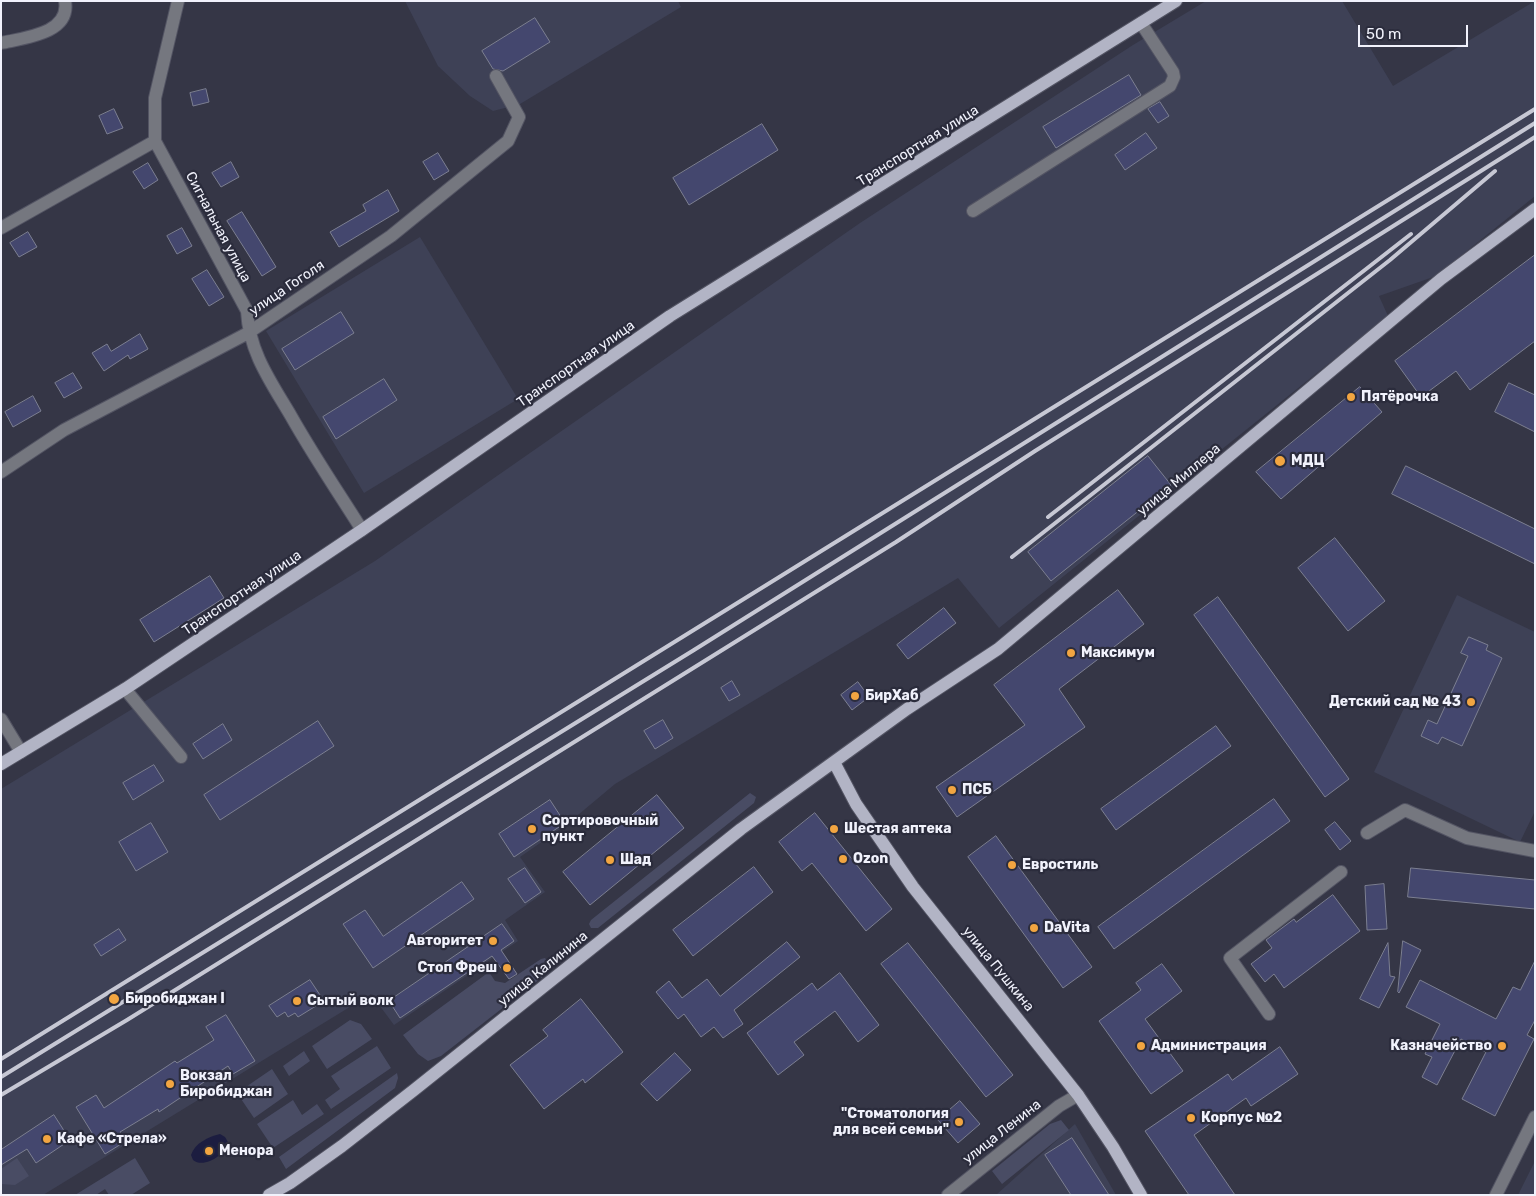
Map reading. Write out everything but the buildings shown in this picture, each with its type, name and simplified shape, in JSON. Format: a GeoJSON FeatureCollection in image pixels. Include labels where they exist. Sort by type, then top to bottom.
{"type":"FeatureCollection","features":[{"type":"Feature","properties":{"kind":"main road","name":"Транспортная улица"},"geometry":{"type":"LineString","coordinates":[[1,764],[125,689],[362,530],[670,316],[1176,1]]}},
{"type":"Feature","properties":{"kind":"main road","name":"улица Миллера"},"geometry":{"type":"LineString","coordinates":[[834,762],[998,649],[1441,279],[1535,209]]}},
{"type":"Feature","properties":{"kind":"main road","name":"улица Пушкина"},"geometry":{"type":"LineString","coordinates":[[834,762],[856,804],[912,887],[1078,1095],[1141,1195]]}},
{"type":"Feature","properties":{"kind":"main road","name":"улица Калинина"},"geometry":{"type":"LineString","coordinates":[[269,1195],[290,1183],[342,1146],[740,829],[834,762]]}},
{"type":"Feature","properties":{"kind":"street"},"geometry":{"type":"LineString","coordinates":[[1,43],[48,33],[62,19],[65,1]]}},
{"type":"Feature","properties":{"kind":"street","name":"Сигнальная улица"},"geometry":{"type":"LineString","coordinates":[[178,1],[155,98],[156,141],[247,312],[248,333],[259,362],[319,465],[362,530]]}},
{"type":"Feature","properties":{"kind":"street"},"geometry":{"type":"LineString","coordinates":[[972,211],[1170,86],[1174,77],[1173,72],[1141,24]]}},
{"type":"Feature","properties":{"kind":"street","name":"улица Гоголя"},"geometry":{"type":"LineString","coordinates":[[1,472],[64,430],[248,333],[391,236],[508,141],[519,117],[496,76]]}},
{"type":"Feature","properties":{"kind":"street"},"geometry":{"type":"LineString","coordinates":[[1,228],[156,141]]}},
{"type":"Feature","properties":{"kind":"street"},"geometry":{"type":"LineString","coordinates":[[125,689],[181,757]]}},
{"type":"Feature","properties":{"kind":"street"},"geometry":{"type":"LineString","coordinates":[[1,719],[21,752]]}},
{"type":"Feature","properties":{"kind":"street"},"geometry":{"type":"LineString","coordinates":[[1367,833],[1405,810],[1467,838],[1535,851]]}},
{"type":"Feature","properties":{"kind":"street"},"geometry":{"type":"LineString","coordinates":[[1269,1014],[1230,958],[1341,872]]}},
{"type":"Feature","properties":{"kind":"street","name":"улица Ленина"},"geometry":{"type":"LineString","coordinates":[[948,1195],[1059,1106],[1078,1095]]}},
{"type":"Feature","properties":{"kind":"street"},"geometry":{"type":"LineString","coordinates":[[1496,1195],[1535,1117]]}},
{"type":"Feature","properties":{"kind":"shaded area"},"geometry":{"type":"Polygon","coordinates":[[[405,1],[678,1],[681,7],[520,104],[493,111],[470,96],[438,66],[405,1]]]}},
{"type":"Feature","properties":{"kind":"shaded area"},"geometry":{"type":"Polygon","coordinates":[[[1206,1],[1342,1],[1393,86],[1535,1],[1535,196],[1436,276],[1379,296],[1388,316],[999,628],[958,578],[615,784],[566,825],[520,857],[545,892],[505,920],[518,941],[394,1025],[371,994],[43,1195],[1,1195],[1,789],[375,561],[860,223],[1133,45],[1206,1]]]}},
{"type":"Feature","properties":{"kind":"shaded area"},"geometry":{"type":"Polygon","coordinates":[[[420,237],[518,399],[364,493],[266,331],[420,237]]]}},
{"type":"Feature","properties":{"kind":"shaded area","name":"Детский сад № 43"},"geometry":{"type":"Polygon","coordinates":[[[1457,595],[1535,632],[1535,811],[1520,842],[1374,772],[1457,595]]]}},
{"type":"Feature","properties":{"kind":"shaded area"},"geometry":{"type":"Polygon","coordinates":[[[750,793],[756,797],[754,803],[598,928],[591,928],[589,924],[591,920],[750,793]]]}},
{"type":"Feature","properties":{"kind":"shaded area"},"geometry":{"type":"Polygon","coordinates":[[[545,958],[551,966],[550,971],[441,1056],[428,1061],[418,1054],[403,1035],[489,972],[495,981],[505,983],[545,958]]]}},
{"type":"Feature","properties":{"kind":"shaded area"},"geometry":{"type":"Polygon","coordinates":[[[350,1020],[361,1024],[372,1039],[327,1069],[312,1046],[350,1020]]]}},
{"type":"Feature","properties":{"kind":"shaded area"},"geometry":{"type":"Polygon","coordinates":[[[377,1046],[391,1068],[331,1109],[325,1100],[340,1089],[331,1076],[377,1046]]]}},
{"type":"Feature","properties":{"kind":"shaded area"},"geometry":{"type":"Polygon","coordinates":[[[304,1051],[310,1061],[289,1076],[283,1066],[304,1051]]]}},
{"type":"Feature","properties":{"kind":"shaded area"},"geometry":{"type":"Polygon","coordinates":[[[272,1069],[288,1094],[254,1118],[237,1093],[272,1069]]]}},
{"type":"Feature","properties":{"kind":"shaded area"},"geometry":{"type":"Polygon","coordinates":[[[397,1073],[398,1078],[395,1088],[286,1169],[279,1157],[397,1073]]]}},
{"type":"Feature","properties":{"kind":"shaded area"},"geometry":{"type":"Polygon","coordinates":[[[293,1100],[302,1115],[317,1104],[324,1114],[273,1148],[257,1124],[293,1100]]]}},
{"type":"Feature","properties":{"kind":"shaded area"},"geometry":{"type":"Polygon","coordinates":[[[1061,1120],[1069,1130],[1002,1184],[992,1171],[1050,1124],[1061,1120]]]}},
{"type":"Feature","properties":{"kind":"shaded area"},"geometry":{"type":"Polygon","coordinates":[[[1075,1124],[1116,1195],[996,1195],[1075,1124]]]}},
{"type":"Feature","properties":{"kind":"shaded area"},"geometry":{"type":"Polygon","coordinates":[[[220,1134],[228,1142],[219,1156],[203,1163],[193,1160],[191,1155],[199,1144],[220,1134]]]}},
{"type":"Feature","properties":{"kind":"shaded area"},"geometry":{"type":"Polygon","coordinates":[[[17,1158],[29,1176],[15,1185],[1,1184],[1,1169],[17,1158]]]}},
{"type":"Feature","properties":{"kind":"shaded area"},"geometry":{"type":"Polygon","coordinates":[[[135,1158],[150,1183],[131,1195],[109,1195],[105,1189],[96,1195],[75,1195],[135,1158]]]}},
{"type":"Feature","properties":{"kind":"shaded area"},"geometry":{"type":"Polygon","coordinates":[[[1535,1161],[1535,1195],[1518,1195],[1535,1161]]]}},
{"type":"Feature","properties":{"kind":"railway"},"geometry":{"type":"LineString","coordinates":[[1,1059],[1535,109]]}},
{"type":"Feature","properties":{"kind":"railway"},"geometry":{"type":"LineString","coordinates":[[1,1077],[694,650],[1535,123]]}},
{"type":"Feature","properties":{"kind":"railway"},"geometry":{"type":"LineString","coordinates":[[1,1095],[127,1020],[896,542],[1035,451],[1535,137]]}},
{"type":"Feature","properties":{"kind":"railway"},"geometry":{"type":"LineString","coordinates":[[1012,557],[1390,260],[1495,171]]}},
{"type":"Feature","properties":{"kind":"railway"},"geometry":{"type":"LineString","coordinates":[[1048,517],[1411,234]]}},
{"type":"Feature","properties":{"kind":"place","name":"Пятёрочка"},"geometry":{"type":"Point","coordinates":[1351,397]}},
{"type":"Feature","properties":{"kind":"place","name":"МДЦ"},"geometry":{"type":"Point","coordinates":[1280,461]}},
{"type":"Feature","properties":{"kind":"place","name":"Максимум"},"geometry":{"type":"Point","coordinates":[1071,653]}},
{"type":"Feature","properties":{"kind":"place","name":"БирХаб"},"geometry":{"type":"Point","coordinates":[855,696]}},
{"type":"Feature","properties":{"kind":"place","name":"Детский сад № 43"},"geometry":{"type":"Point","coordinates":[1471,702]}},
{"type":"Feature","properties":{"kind":"place","name":"ПСБ"},"geometry":{"type":"Point","coordinates":[952,790]}},
{"type":"Feature","properties":{"kind":"place","name":"Сортировочный пункт"},"geometry":{"type":"Point","coordinates":[532,829]}},
{"type":"Feature","properties":{"kind":"place","name":"Шестая аптека"},"geometry":{"type":"Point","coordinates":[834,829]}},
{"type":"Feature","properties":{"kind":"place","name":"Ozon"},"geometry":{"type":"Point","coordinates":[843,859]}},
{"type":"Feature","properties":{"kind":"place","name":"Шад"},"geometry":{"type":"Point","coordinates":[610,860]}},
{"type":"Feature","properties":{"kind":"place","name":"Евростиль"},"geometry":{"type":"Point","coordinates":[1012,865]}},
{"type":"Feature","properties":{"kind":"place","name":"DaVita"},"geometry":{"type":"Point","coordinates":[1034,928]}},
{"type":"Feature","properties":{"kind":"place","name":"Авторитет"},"geometry":{"type":"Point","coordinates":[493,941]}},
{"type":"Feature","properties":{"kind":"place","name":"Стоп Фреш"},"geometry":{"type":"Point","coordinates":[507,968]}},
{"type":"Feature","properties":{"kind":"place","name":"Биробиджан I"},"geometry":{"type":"Point","coordinates":[114,999]}},
{"type":"Feature","properties":{"kind":"place","name":"Сытый волк"},"geometry":{"type":"Point","coordinates":[297,1001]}},
{"type":"Feature","properties":{"kind":"place","name":"Администрация"},"geometry":{"type":"Point","coordinates":[1141,1046]}},
{"type":"Feature","properties":{"kind":"place","name":"Казначейство"},"geometry":{"type":"Point","coordinates":[1502,1046]}},
{"type":"Feature","properties":{"kind":"place","name":"Вокзал Биробиджан"},"geometry":{"type":"Point","coordinates":[170,1084]}},
{"type":"Feature","properties":{"kind":"place","name":"Корпус №2"},"geometry":{"type":"Point","coordinates":[1191,1118]}},
{"type":"Feature","properties":{"kind":"place","name":"\"Стоматология для всей семьи\""},"geometry":{"type":"Point","coordinates":[959,1122]}},
{"type":"Feature","properties":{"kind":"place","name":"Кафе «Стрела»"},"geometry":{"type":"Point","coordinates":[47,1139]}},
{"type":"Feature","properties":{"kind":"place","name":"Менора"},"geometry":{"type":"Point","coordinates":[209,1151]}}]}
